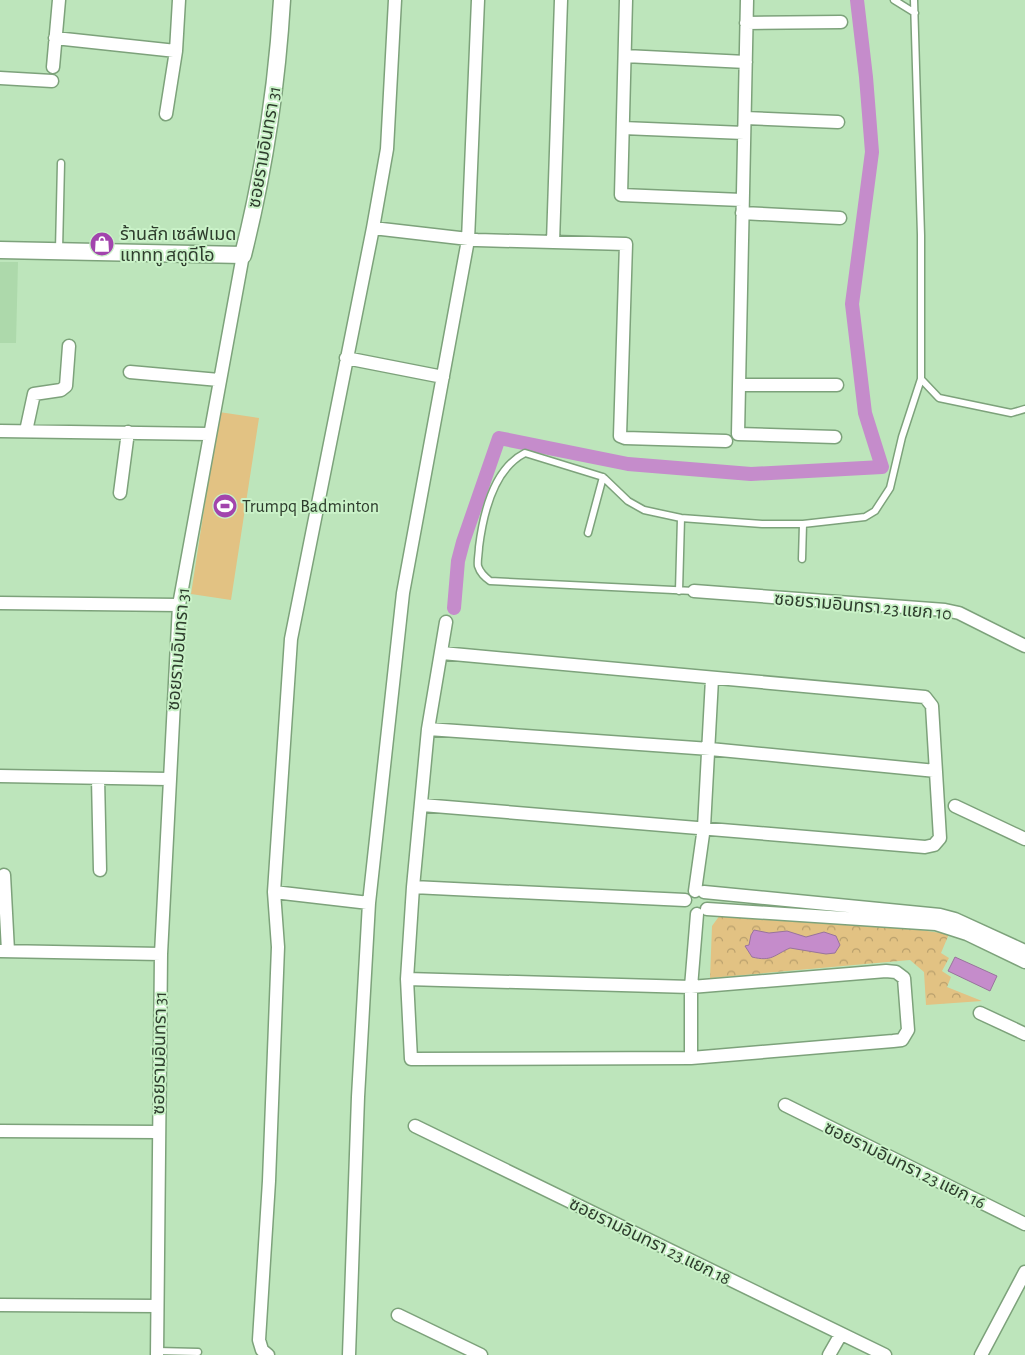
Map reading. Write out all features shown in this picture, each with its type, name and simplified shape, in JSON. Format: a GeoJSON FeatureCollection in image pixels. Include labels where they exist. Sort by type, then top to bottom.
{"type":"FeatureCollection","features":[{"type":"Feature","properties":{"kind":"street"},"geometry":{"type":"LineString","coordinates":[[53,67],[59,0]]}},
{"type":"Feature","properties":{"kind":"street"},"geometry":{"type":"LineString","coordinates":[[166,114],[176,51],[179,0]]}},
{"type":"Feature","properties":{"kind":"street","name":"ซอยรามอินทรา 31"},"geometry":{"type":"LineString","coordinates":[[157,1353],[161,954],[168,779],[179,605],[219,380],[243,254],[255,206],[274,100],[282,0]]}},
{"type":"Feature","properties":{"kind":"street"},"geometry":{"type":"LineString","coordinates":[[268,1355],[262,1350],[260,1340],[270,1180],[278,947],[274,892],[291,639],[387,149],[394,0]]}},
{"type":"Feature","properties":{"kind":"street"},"geometry":{"type":"LineString","coordinates":[[349,1355],[358,1096],[368,903],[402,593],[468,240],[478,0]]}},
{"type":"Feature","properties":{"kind":"street"},"geometry":{"type":"LineString","coordinates":[[553,242],[561,0]]}},
{"type":"Feature","properties":{"kind":"street"},"geometry":{"type":"LineString","coordinates":[[626,0],[621,195],[840,218]]}},
{"type":"Feature","properties":{"kind":"street"},"geometry":{"type":"LineString","coordinates":[[747,0],[738,434],[835,436]]}},
{"type":"Feature","properties":{"kind":"street"},"geometry":{"type":"LineString","coordinates":[[746,23],[841,22]]}},
{"type":"Feature","properties":{"kind":"street"},"geometry":{"type":"LineString","coordinates":[[55,38],[176,51]]}},
{"type":"Feature","properties":{"kind":"street"},"geometry":{"type":"LineString","coordinates":[[625,56],[746,62]]}},
{"type":"Feature","properties":{"kind":"street"},"geometry":{"type":"LineString","coordinates":[[0,78],[52,81]]}},
{"type":"Feature","properties":{"kind":"street"},"geometry":{"type":"LineString","coordinates":[[745,118],[838,122]]}},
{"type":"Feature","properties":{"kind":"street"},"geometry":{"type":"LineString","coordinates":[[624,128],[744,133]]}},
{"type":"Feature","properties":{"kind":"street"},"geometry":{"type":"LineString","coordinates":[[373,228],[468,240],[626,244],[620,436],[625,438],[726,441]]}},
{"type":"Feature","properties":{"kind":"street"},"geometry":{"type":"LineString","coordinates":[[0,250],[243,254]]}},
{"type":"Feature","properties":{"kind":"street"},"geometry":{"type":"LineString","coordinates":[[26,431],[34,394],[61,390],[66,386],[69,346]]}},
{"type":"Feature","properties":{"kind":"street"},"geometry":{"type":"LineString","coordinates":[[346,358],[443,378]]}},
{"type":"Feature","properties":{"kind":"street"},"geometry":{"type":"LineString","coordinates":[[130,372],[219,380]]}},
{"type":"Feature","properties":{"kind":"street"},"geometry":{"type":"LineString","coordinates":[[738,385],[837,386]]}},
{"type":"Feature","properties":{"kind":"street"},"geometry":{"type":"LineString","coordinates":[[0,431],[209,434]]}},
{"type":"Feature","properties":{"kind":"street"},"geometry":{"type":"LineString","coordinates":[[120,493],[128,432]]}},
{"type":"Feature","properties":{"kind":"street","name":"ซอยรามอินทรา 23 แยก 10"},"geometry":{"type":"LineString","coordinates":[[694,592],[945,610],[959,613],[1025,646]]}},
{"type":"Feature","properties":{"kind":"street"},"geometry":{"type":"LineString","coordinates":[[0,603],[179,605]]}},
{"type":"Feature","properties":{"kind":"street"},"geometry":{"type":"LineString","coordinates":[[407,979],[691,987],[886,971],[896,972],[904,978],[908,1030],[902,1040],[692,1058],[411,1059],[407,979],[413,887],[428,729],[446,622]]}},
{"type":"Feature","properties":{"kind":"street"},"geometry":{"type":"LineString","coordinates":[[422,805],[704,827],[925,847],[934,844],[940,838],[932,706],[925,697],[442,653]]}},
{"type":"Feature","properties":{"kind":"street"},"geometry":{"type":"LineString","coordinates":[[699,892],[710,749],[712,679]]}},
{"type":"Feature","properties":{"kind":"street"},"geometry":{"type":"LineString","coordinates":[[428,729],[710,749],[936,771]]}},
{"type":"Feature","properties":{"kind":"street"},"geometry":{"type":"LineString","coordinates":[[0,776],[168,779]]}},
{"type":"Feature","properties":{"kind":"street"},"geometry":{"type":"LineString","coordinates":[[98,778],[100,870]]}},
{"type":"Feature","properties":{"kind":"street"},"geometry":{"type":"LineString","coordinates":[[955,806],[1025,840]]}},
{"type":"Feature","properties":{"kind":"street"},"geometry":{"type":"LineString","coordinates":[[4,875],[4,951],[161,954]]}},
{"type":"Feature","properties":{"kind":"street"},"geometry":{"type":"LineString","coordinates":[[413,887],[685,900]]}},
{"type":"Feature","properties":{"kind":"street"},"geometry":{"type":"LineString","coordinates":[[274,892],[368,903]]}},
{"type":"Feature","properties":{"kind":"street"},"geometry":{"type":"LineString","coordinates":[[692,1058],[691,987],[702,911],[708,898],[699,892]]}},
{"type":"Feature","properties":{"kind":"street"},"geometry":{"type":"LineString","coordinates":[[1025,951],[955,919],[940,915],[699,892],[689,893],[685,900],[687,908],[702,911],[936,924],[966,934],[1025,962]]}},
{"type":"Feature","properties":{"kind":"street"},"geometry":{"type":"LineString","coordinates":[[980,1012],[1025,1034]]}},
{"type":"Feature","properties":{"kind":"street","name":"ซอยรามอินทรา 23 แยก 16"},"geometry":{"type":"LineString","coordinates":[[785,1106],[1025,1224]]}},
{"type":"Feature","properties":{"kind":"street","name":"ซอยรามอินทรา 23 แยก 18"},"geometry":{"type":"LineString","coordinates":[[415,1126],[885,1355]]}},
{"type":"Feature","properties":{"kind":"street"},"geometry":{"type":"LineString","coordinates":[[0,1131],[158,1132]]}},
{"type":"Feature","properties":{"kind":"street"},"geometry":{"type":"LineString","coordinates":[[981,1355],[1025,1272]]}},
{"type":"Feature","properties":{"kind":"street"},"geometry":{"type":"LineString","coordinates":[[0,1304],[157,1306]]}},
{"type":"Feature","properties":{"kind":"street"},"geometry":{"type":"LineString","coordinates":[[398,1315],[481,1355]]}},
{"type":"Feature","properties":{"kind":"street"},"geometry":{"type":"LineString","coordinates":[[829,1355],[841,1334]]}},
{"type":"Feature","properties":{"kind":"lane"},"geometry":{"type":"LineString","coordinates":[[894,0],[915,13]]}},
{"type":"Feature","properties":{"kind":"lane"},"geometry":{"type":"LineString","coordinates":[[694,592],[490,581],[482,575],[478,565],[481,529],[494,487],[516,458],[525,453],[603,477],[628,501],[644,510],[681,518],[762,524],[803,524],[865,516],[875,511],[890,488],[894,477],[902,437],[921,379],[921,235],[914,0]]}},
{"type":"Feature","properties":{"kind":"lane"},"geometry":{"type":"LineString","coordinates":[[59,251],[61,162]]}},
{"type":"Feature","properties":{"kind":"lane"},"geometry":{"type":"LineString","coordinates":[[921,379],[939,398],[1011,413],[1025,409]]}},
{"type":"Feature","properties":{"kind":"lane"},"geometry":{"type":"LineString","coordinates":[[588,533],[603,477]]}},
{"type":"Feature","properties":{"kind":"lane"},"geometry":{"type":"LineString","coordinates":[[679,591],[681,518]]}},
{"type":"Feature","properties":{"kind":"lane"},"geometry":{"type":"LineString","coordinates":[[802,558],[803,524]]}},
{"type":"Feature","properties":{"kind":"lane"},"geometry":{"type":"LineString","coordinates":[[157,1353],[198,1352]]}},
{"type":"Feature","properties":{"kind":"shaded area"},"geometry":{"type":"Polygon","coordinates":[[[0,262],[18,262],[16,343],[0,343],[0,262]]]}},
{"type":"Feature","properties":{"kind":"shaded area"},"geometry":{"type":"Polygon","coordinates":[[[754,930],[769,933],[787,931],[806,937],[824,932],[836,936],[840,945],[835,953],[826,954],[790,948],[769,958],[752,957],[745,946],[749,945],[754,930]]]}},
{"type":"Feature","properties":{"kind":"shaded area"},"geometry":{"type":"Polygon","coordinates":[[[955,957],[997,976],[990,991],[948,971],[955,957]]]}},
{"type":"Feature","properties":{"kind":"green space","name":"Trumpq Badminton"},"geometry":{"type":"Polygon","coordinates":[[[219,412],[259,418],[231,600],[191,594],[219,412]]]}},
{"type":"Feature","properties":{"kind":"green space"},"geometry":{"type":"Polygon","coordinates":[[[720,915],[912,929],[949,934],[941,953],[949,958],[942,971],[951,977],[947,987],[982,1001],[926,1005],[924,972],[910,960],[710,978],[712,926],[720,915]]]}},
{"type":"Feature","properties":{"kind":"waterway"},"geometry":{"type":"LineString","coordinates":[[454,608],[458,561],[463,542],[499,438],[628,464],[751,474],[882,467],[865,413],[852,304],[872,152],[857,0]]}},
{"type":"Feature","properties":{"kind":"place","name":"ร้านสัก เซล์ฟเมด แทททู สตูดีโอ"},"geometry":{"type":"Point","coordinates":[102,244]}},
{"type":"Feature","properties":{"kind":"place","name":"Trumpq Badminton"},"geometry":{"type":"Point","coordinates":[225,506]}}]}
